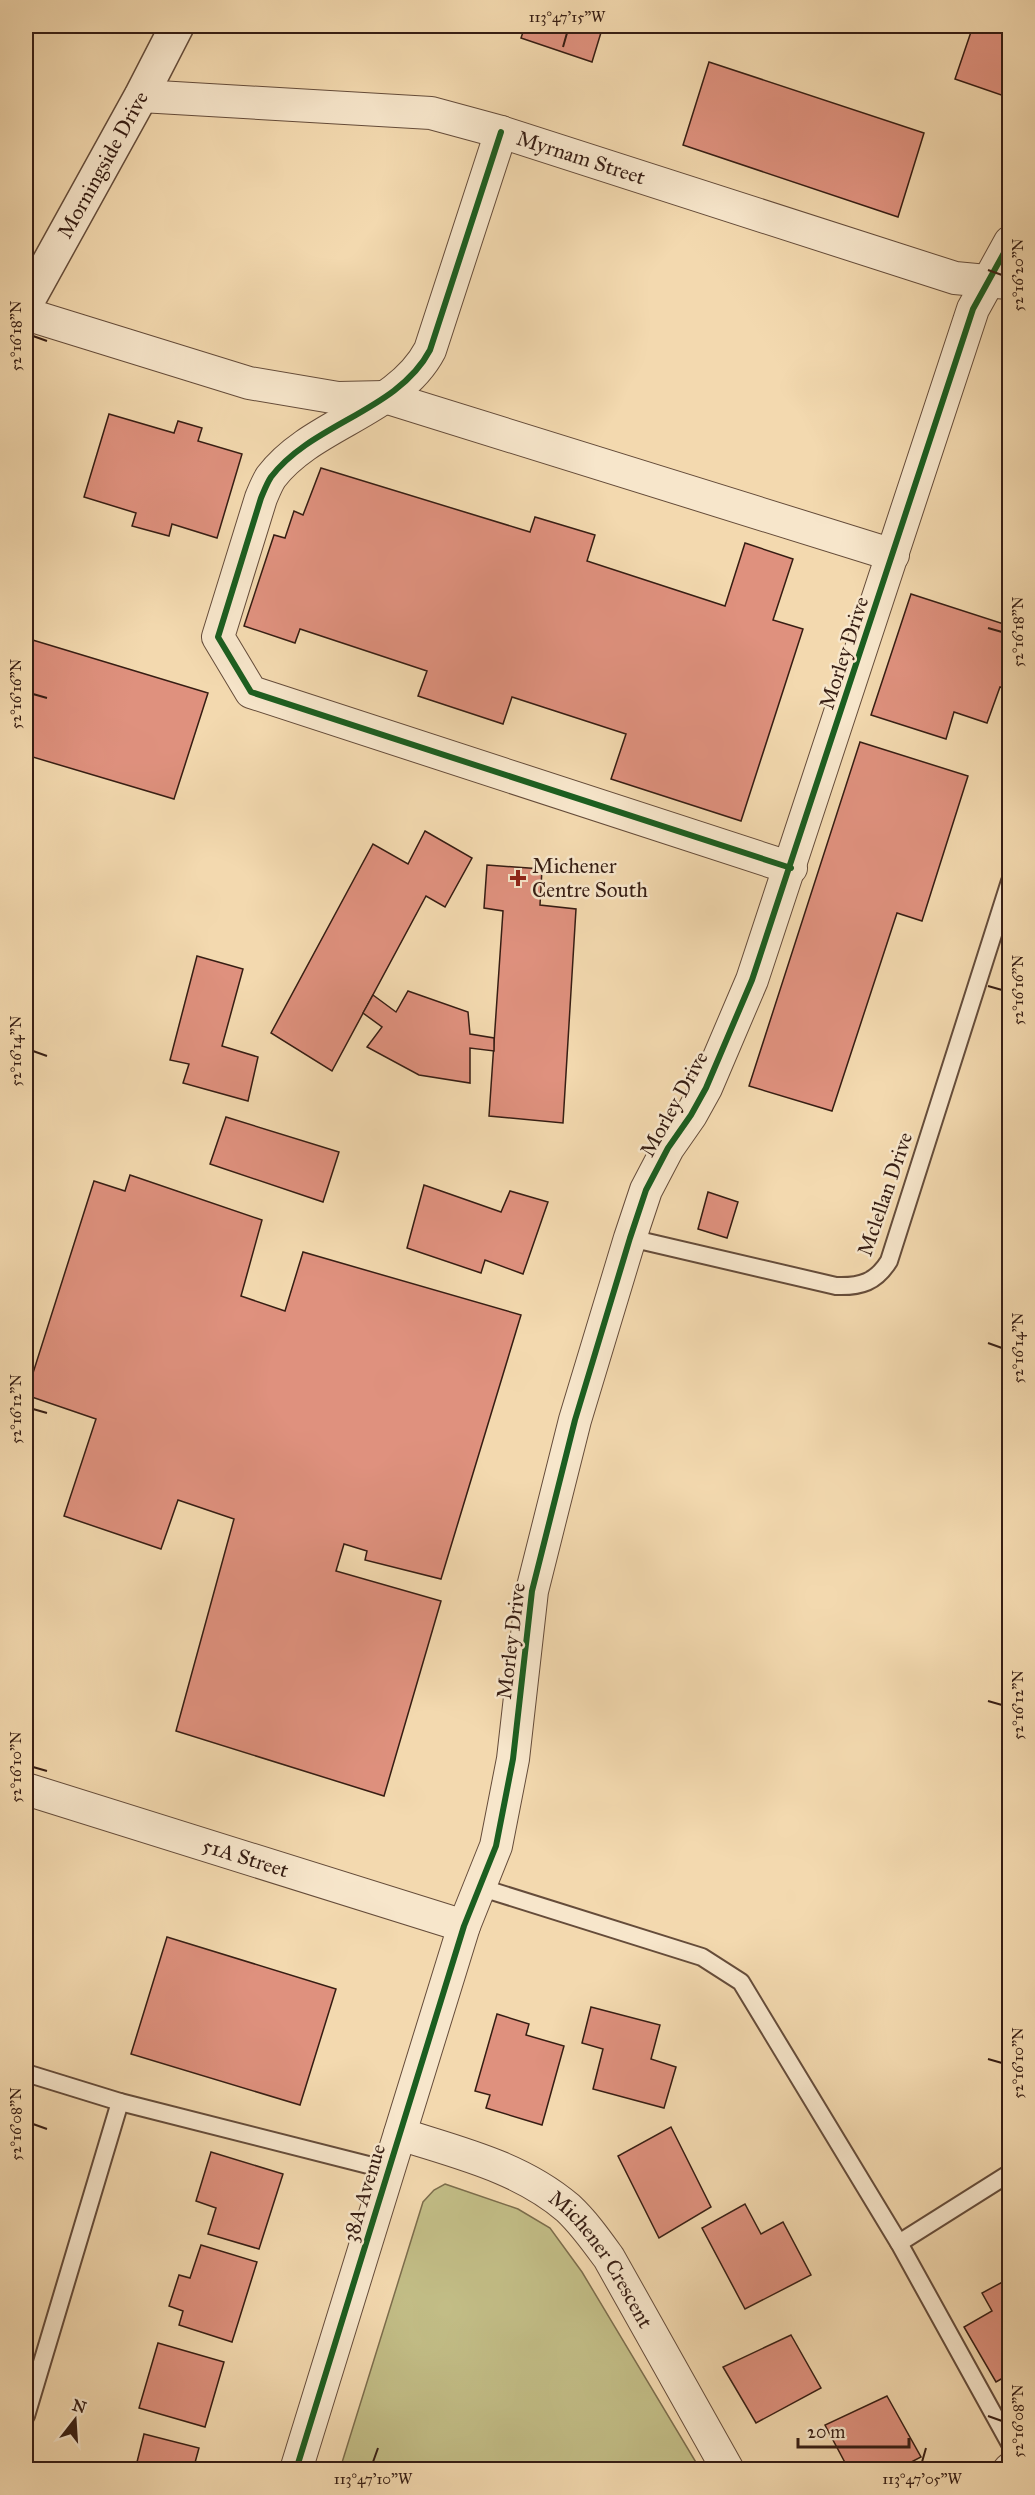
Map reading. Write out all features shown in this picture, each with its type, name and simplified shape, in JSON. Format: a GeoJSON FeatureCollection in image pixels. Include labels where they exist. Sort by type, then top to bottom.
{"type":"FeatureCollection","features":[{"type":"Feature","properties":{"kind":"street","name":"Morningside Drive"},"geometry":{"type":"LineString","coordinates":[[26,304],[177,26]]}},
{"type":"Feature","properties":{"kind":"street","name":"Myrnam Street"},"geometry":{"type":"LineString","coordinates":[[141,96],[431,113],[501,132],[955,278],[1000,281]]}},
{"type":"Feature","properties":{"kind":"street"},"geometry":{"type":"LineString","coordinates":[[501,132],[430,350],[416,372],[385,397],[298,452],[270,477],[261,498],[218,637],[251,692],[791,868]]}},
{"type":"Feature","properties":{"kind":"street","name":"Morley Drive"},"geometry":{"type":"LineString","coordinates":[[464,1926],[496,1846],[513,1759],[532,1591],[574,1420],[630,1238],[646,1190],[657,1168],[691,1115],[753,980],[973,309],[1000,281],[1010,242]]}},
{"type":"Feature","properties":{"kind":"street"},"geometry":{"type":"LineString","coordinates":[[26,314],[249,383],[338,398],[385,397],[893,555]]}},
{"type":"Feature","properties":{"kind":"street","name":"51A Street"},"geometry":{"type":"LineString","coordinates":[[26,1789],[464,1926]]}},
{"type":"Feature","properties":{"kind":"street","name":"38A Avenue"},"geometry":{"type":"LineString","coordinates":[[296,2469],[464,1926]]}},
{"type":"Feature","properties":{"kind":"street","name":"Michener Crescent"},"geometry":{"type":"LineString","coordinates":[[400,2134],[488,2162],[520,2175],[547,2192],[587,2227],[609,2258],[728,2469]]}},
{"type":"Feature","properties":{"kind":"lane","name":"Mclellan Drive"},"geometry":{"type":"LineString","coordinates":[[630,1238],[836,1286],[864,1284],[875,1278],[889,1261],[1010,881]]}},
{"type":"Feature","properties":{"kind":"lane"},"geometry":{"type":"LineString","coordinates":[[479,1887],[702,1957],[741,1982],[899,2243],[1010,2444]]}},
{"type":"Feature","properties":{"kind":"lane"},"geometry":{"type":"LineString","coordinates":[[26,2073],[120,2102],[388,2170]]}},
{"type":"Feature","properties":{"kind":"lane"},"geometry":{"type":"LineString","coordinates":[[26,2416],[120,2102]]}},
{"type":"Feature","properties":{"kind":"lane"},"geometry":{"type":"LineString","coordinates":[[899,2243],[1010,2173]]}},
{"type":"Feature","properties":{"kind":"shaded area"},"geometry":{"type":"Polygon","coordinates":[[[445,2184],[518,2209],[550,2228],[582,2272],[700,2469],[340,2469],[423,2202],[434,2190],[445,2184]]]}},
{"type":"Feature","properties":{"kind":"building"},"geometry":{"type":"Polygon","coordinates":[[[525,26],[603,26],[592,62],[521,38],[525,26]]]}},
{"type":"Feature","properties":{"kind":"building"},"geometry":{"type":"Polygon","coordinates":[[[973,26],[1010,26],[1010,98],[955,79],[973,26]]]}},
{"type":"Feature","properties":{"kind":"building"},"geometry":{"type":"Polygon","coordinates":[[[709,62],[924,133],[898,217],[683,145],[709,62]]]}},
{"type":"Feature","properties":{"kind":"building"},"geometry":{"type":"Polygon","coordinates":[[[109,414],[174,433],[178,421],[202,428],[198,441],[242,454],[217,538],[172,524],[169,536],[132,526],[136,513],[84,497],[109,414]]]}},
{"type":"Feature","properties":{"kind":"building"},"geometry":{"type":"Polygon","coordinates":[[[321,468],[530,532],[535,517],[595,535],[587,561],[725,606],[745,543],[793,559],[773,620],[803,629],[741,821],[611,779],[626,734],[512,697],[503,724],[418,696],[427,671],[300,629],[295,643],[244,626],[274,535],[285,538],[294,511],[303,515],[321,468]]]}},
{"type":"Feature","properties":{"kind":"building"},"geometry":{"type":"Polygon","coordinates":[[[911,594],[1010,626],[1010,690],[1000,687],[987,723],[954,712],[946,739],[871,715],[911,594]]]}},
{"type":"Feature","properties":{"kind":"building"},"geometry":{"type":"Polygon","coordinates":[[[26,638],[208,693],[174,799],[26,755],[26,638]]]}},
{"type":"Feature","properties":{"kind":"building"},"geometry":{"type":"Polygon","coordinates":[[[860,742],[968,776],[922,921],[897,913],[832,1111],[749,1086],[860,742]]]}},
{"type":"Feature","properties":{"kind":"building"},"geometry":{"type":"Polygon","coordinates":[[[26,796],[33,799],[26,823],[26,796]]]}},
{"type":"Feature","properties":{"kind":"building"},"geometry":{"type":"Polygon","coordinates":[[[425,831],[472,858],[445,907],[426,896],[332,1071],[271,1033],[373,844],[408,864],[425,831]]]}},
{"type":"Feature","properties":{"kind":"building"},"geometry":{"type":"Polygon","coordinates":[[[487,865],[542,869],[540,905],[576,909],[563,1123],[489,1116],[503,911],[484,908],[487,865]]]}},
{"type":"Feature","properties":{"kind":"building"},"geometry":{"type":"Polygon","coordinates":[[[197,956],[243,969],[222,1046],[258,1057],[248,1101],[183,1083],[189,1064],[170,1060],[197,956]]]}},
{"type":"Feature","properties":{"kind":"building"},"geometry":{"type":"Polygon","coordinates":[[[408,991],[468,1012],[470,1034],[494,1038],[494,1051],[470,1048],[470,1083],[419,1075],[367,1047],[382,1027],[363,1013],[373,995],[396,1012],[408,991]]]}},
{"type":"Feature","properties":{"kind":"building"},"geometry":{"type":"Polygon","coordinates":[[[226,1117],[339,1152],[323,1202],[210,1164],[226,1117]]]}},
{"type":"Feature","properties":{"kind":"building"},"geometry":{"type":"Polygon","coordinates":[[[130,1175],[262,1220],[241,1296],[285,1311],[303,1252],[521,1315],[441,1579],[365,1560],[367,1551],[344,1544],[336,1571],[441,1601],[384,1796],[176,1731],[234,1519],[178,1500],[161,1549],[64,1516],[96,1419],[26,1395],[94,1181],[125,1191],[130,1175]]]}},
{"type":"Feature","properties":{"kind":"building"},"geometry":{"type":"Polygon","coordinates":[[[424,1185],[501,1212],[510,1191],[548,1202],[523,1274],[485,1260],[481,1273],[407,1248],[424,1185]]]}},
{"type":"Feature","properties":{"kind":"building"},"geometry":{"type":"Polygon","coordinates":[[[708,1192],[738,1202],[727,1238],[698,1229],[708,1192]]]}},
{"type":"Feature","properties":{"kind":"building"},"geometry":{"type":"Polygon","coordinates":[[[167,1937],[336,1989],[300,2105],[131,2054],[167,1937]]]}},
{"type":"Feature","properties":{"kind":"building"},"geometry":{"type":"Polygon","coordinates":[[[591,2007],[660,2025],[651,2059],[676,2067],[664,2108],[593,2089],[603,2049],[582,2043],[591,2007]]]}},
{"type":"Feature","properties":{"kind":"building"},"geometry":{"type":"Polygon","coordinates":[[[497,2014],[529,2024],[526,2035],[564,2046],[542,2125],[486,2108],[490,2095],[475,2091],[497,2014]]]}},
{"type":"Feature","properties":{"kind":"building"},"geometry":{"type":"Polygon","coordinates":[[[671,2127],[711,2207],[659,2238],[618,2156],[671,2127]]]}},
{"type":"Feature","properties":{"kind":"building"},"geometry":{"type":"Polygon","coordinates":[[[211,2152],[283,2174],[259,2249],[208,2234],[216,2208],[196,2201],[211,2152]]]}},
{"type":"Feature","properties":{"kind":"building"},"geometry":{"type":"Polygon","coordinates":[[[745,2204],[761,2234],[783,2222],[811,2275],[745,2309],[702,2228],[745,2204]]]}},
{"type":"Feature","properties":{"kind":"building"},"geometry":{"type":"Polygon","coordinates":[[[201,2245],[257,2262],[232,2342],[179,2325],[183,2311],[169,2306],[179,2275],[190,2278],[201,2245]]]}},
{"type":"Feature","properties":{"kind":"building"},"geometry":{"type":"Polygon","coordinates":[[[1010,2278],[1010,2374],[996,2382],[964,2327],[992,2311],[982,2293],[1010,2278]]]}},
{"type":"Feature","properties":{"kind":"building"},"geometry":{"type":"Polygon","coordinates":[[[791,2335],[821,2388],[756,2423],[723,2367],[791,2335]]]}},
{"type":"Feature","properties":{"kind":"building"},"geometry":{"type":"Polygon","coordinates":[[[158,2343],[224,2362],[205,2427],[139,2408],[158,2343]]]}},
{"type":"Feature","properties":{"kind":"building"},"geometry":{"type":"Polygon","coordinates":[[[887,2396],[921,2457],[896,2470],[849,2470],[825,2425],[887,2396]]]}},
{"type":"Feature","properties":{"kind":"building"},"geometry":{"type":"Polygon","coordinates":[[[144,2434],[199,2448],[193,2470],[135,2470],[144,2434]]]}},
{"type":"Feature","properties":{"kind":"cycle path"},"geometry":{"type":"LineString","coordinates":[[501,132],[430,350],[416,371],[397,388],[309,443],[288,459],[271,477],[261,498],[218,637],[251,692],[791,868]]}},
{"type":"Feature","properties":{"kind":"cycle path"},"geometry":{"type":"LineString","coordinates":[[296,2470],[464,1926],[496,1846],[513,1759],[532,1591],[575,1420],[630,1238],[646,1190],[668,1148],[706,1088],[752,980],[973,309],[1010,242]]}},
{"type":"Feature","properties":{"kind":"place","name":"Michener Centre South"},"geometry":{"type":"Point","coordinates":[518,878]}}]}
